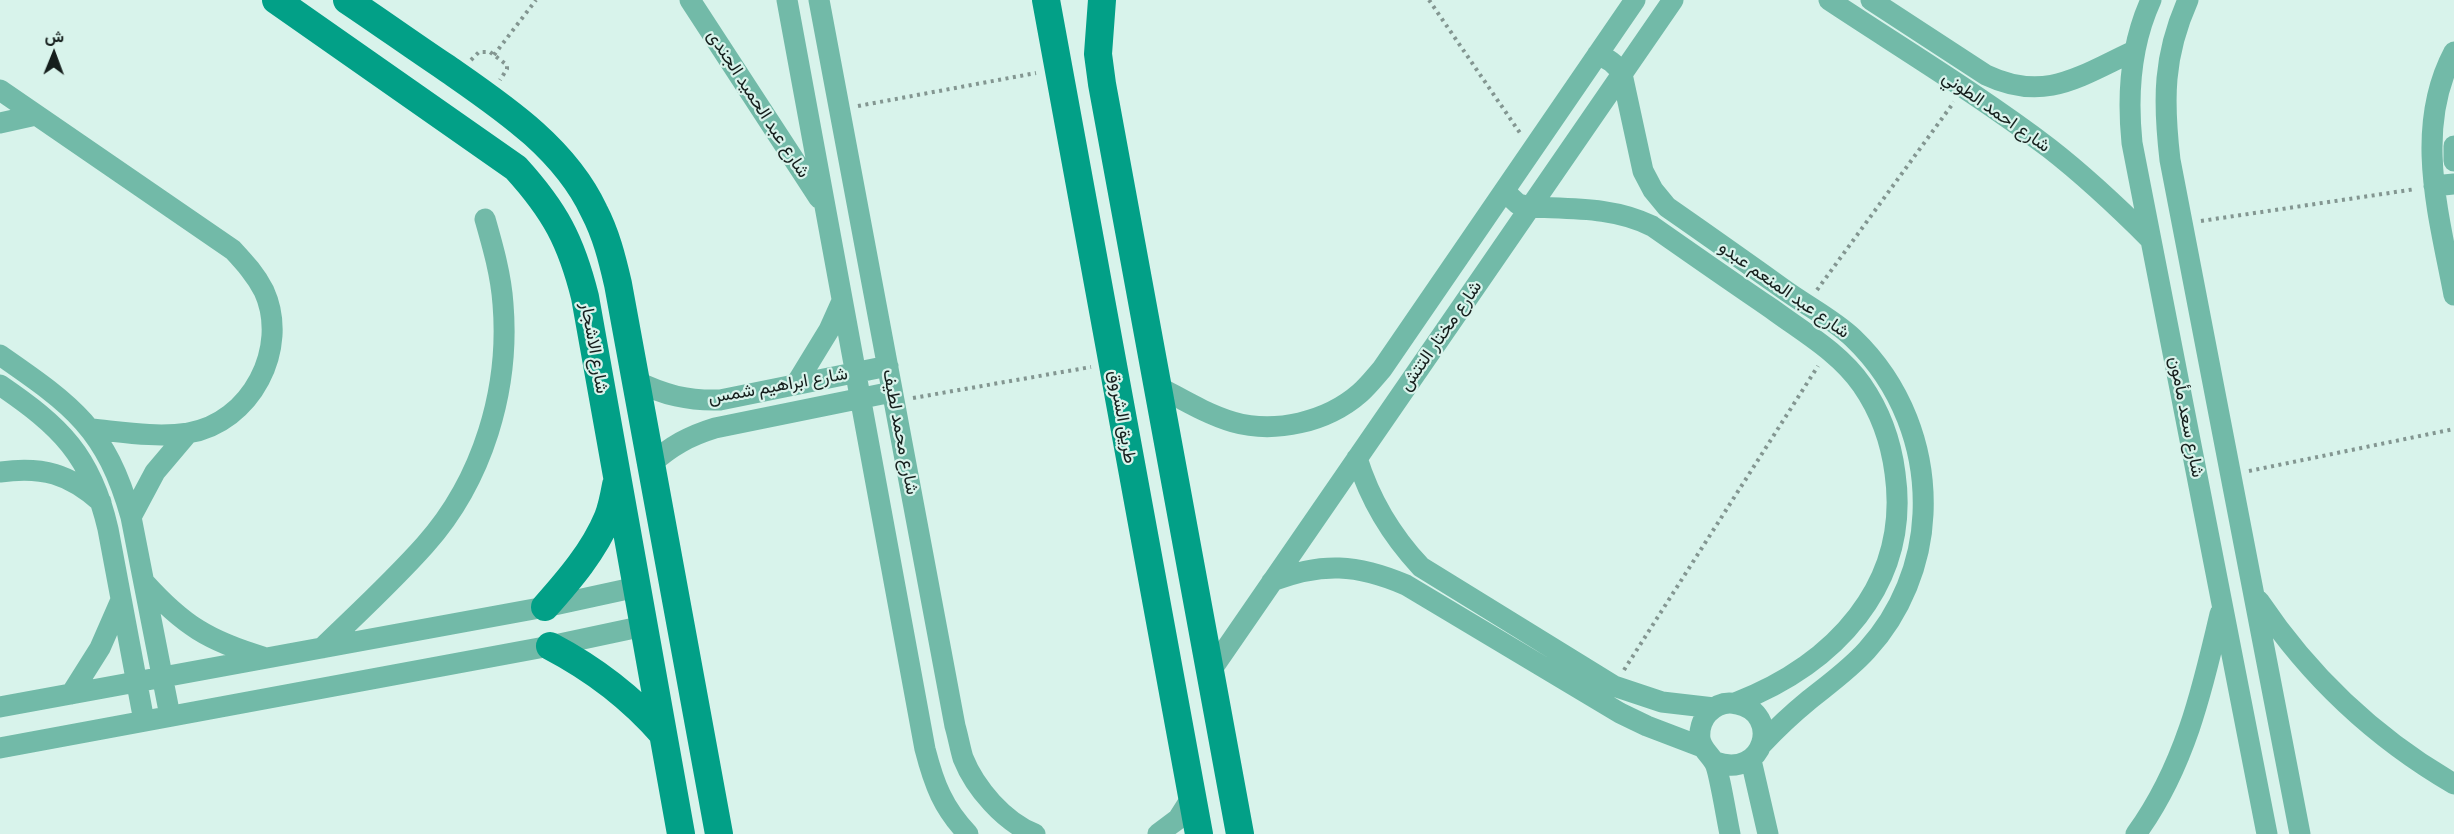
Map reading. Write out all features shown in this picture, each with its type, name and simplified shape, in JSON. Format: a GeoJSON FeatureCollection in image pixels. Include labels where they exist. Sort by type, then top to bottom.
{"type":"FeatureCollection","features":[{"type":"Feature","properties":{"kind":"street","name":"شارع الاشجار"},"geometry":{"type":"LineString","coordinates":[[276,0],[516,168],[541,196],[561,227],[576,261],[585,297],[681,831]]}},
{"type":"Feature","properties":{"kind":"street","name":"شارع عبد الحميد الجندى"},"geometry":{"type":"LineString","coordinates":[[690,0],[825,207]]}},
{"type":"Feature","properties":{"kind":"street","name":"شارع محمد لطيف"},"geometry":{"type":"LineString","coordinates":[[787,0],[925,749],[935,785],[953,818],[968,834]]}},
{"type":"Feature","properties":{"kind":"street","name":"شارع محمد لطيف"},"geometry":{"type":"LineString","coordinates":[[819,0],[963,759],[980,788],[1002,813],[1035,834]]}},
{"type":"Feature","properties":{"kind":"street","name":"طريق الشروق"},"geometry":{"type":"LineString","coordinates":[[1046,0],[1199,834]]}},
{"type":"Feature","properties":{"kind":"street"},"geometry":{"type":"LineString","coordinates":[[1102,0],[1098,54],[1102,84],[1210,672],[1242,828]]}},
{"type":"Feature","properties":{"kind":"street","name":"شارع مختار التتش"},"geometry":{"type":"LineString","coordinates":[[1157,386],[1203,410],[1234,422],[1267,427],[1300,423],[1332,412],[1360,394],[1395,351],[1635,0]]}},
{"type":"Feature","properties":{"kind":"street","name":"شارع مختار التتش"},"geometry":{"type":"LineString","coordinates":[[1210,672],[1673,0]]}},
{"type":"Feature","properties":{"kind":"street","name":"شارع احمد الطوني"},"geometry":{"type":"LineString","coordinates":[[1829,0],[2049,148],[2119,208],[2151,240]]}},
{"type":"Feature","properties":{"kind":"street","name":"شارع احمد الطوني"},"geometry":{"type":"LineString","coordinates":[[1871,0],[1986,75],[2005,84],[2025,88],[2046,87],[2066,82],[2134,51]]}},
{"type":"Feature","properties":{"kind":"street","name":"شارع سعد مأمون"},"geometry":{"type":"LineString","coordinates":[[2151,0],[2134,51],[2129,112],[2132,143],[2267,834]]}},
{"type":"Feature","properties":{"kind":"street","name":"شارع سعد مأمون"},"geometry":{"type":"LineString","coordinates":[[2188,0],[2178,22],[2167,67],[2165,114],[2170,160],[2300,834]]}},
{"type":"Feature","properties":{"kind":"street","name":"شارع الاشجار"},"geometry":{"type":"LineString","coordinates":[[360,5],[516,118],[573,176],[594,209],[609,245],[718,828]]}},
{"type":"Feature","properties":{"kind":"street"},"geometry":{"type":"LineString","coordinates":[[2454,52],[2438,92],[2432,123],[2430,155],[2444,185],[2454,295]]}},
{"type":"Feature","properties":{"kind":"street"},"geometry":{"type":"LineString","coordinates":[[1597,56],[1608,58],[1622,74]]}},
{"type":"Feature","properties":{"kind":"street"},"geometry":{"type":"LineString","coordinates":[[1954,83],[1960,58]]}},
{"type":"Feature","properties":{"kind":"street","name":"شارع عبد المنعم عبدو"},"geometry":{"type":"LineString","coordinates":[[1622,74],[1643,171],[1653,190],[1667,207],[1852,337],[1881,370],[1903,407],[1918,447],[1924,490],[1922,533],[1912,575],[1893,615],[1868,650],[1836,680],[1785,720],[1757,752]]}},
{"type":"Feature","properties":{"kind":"street"},"geometry":{"type":"LineString","coordinates":[[447,118],[470,85]]}},
{"type":"Feature","properties":{"kind":"street"},"geometry":{"type":"LineString","coordinates":[[0,90],[233,250],[251,269],[264,292],[271,317],[272,343],[266,368],[253,392],[236,410],[213,425],[189,433],[91,429]]}},
{"type":"Feature","properties":{"kind":"street"},"geometry":{"type":"LineString","coordinates":[[0,123],[36,115]]}},
{"type":"Feature","properties":{"kind":"street"},"geometry":{"type":"LineString","coordinates":[[2454,146],[2454,161]]}},
{"type":"Feature","properties":{"kind":"street","name":"شارع عبد المنعم عبدو"},"geometry":{"type":"LineString","coordinates":[[1504,191],[1518,204],[1531,207],[1614,212],[1634,217],[1652,226],[1829,349],[1862,384],[1880,417],[1892,452],[1897,489],[1895,526],[1887,563],[1871,597],[1855,620],[1823,654],[1782,683],[1735,703]]}},
{"type":"Feature","properties":{"kind":"street"},"geometry":{"type":"LineString","coordinates":[[322,648],[427,544],[452,509],[473,471],[489,431],[500,389],[504,346],[503,303],[497,261],[485,219]]}},
{"type":"Feature","properties":{"kind":"street"},"geometry":{"type":"LineString","coordinates":[[796,384],[824,339],[842,301]]}},
{"type":"Feature","properties":{"kind":"street"},"geometry":{"type":"LineString","coordinates":[[1395,351],[1418,369]]}},
{"type":"Feature","properties":{"kind":"street"},"geometry":{"type":"LineString","coordinates":[[0,355],[58,395],[91,429],[109,456],[122,486],[131,517],[170,716]]}},
{"type":"Feature","properties":{"kind":"street","name":"شارع ابراهيم شمس"},"geometry":{"type":"LineString","coordinates":[[636,381],[666,394],[698,400],[720,400],[888,366]]}},
{"type":"Feature","properties":{"kind":"street"},"geometry":{"type":"LineString","coordinates":[[0,385],[38,411],[59,430],[82,460],[102,503],[144,721]]}},
{"type":"Feature","properties":{"kind":"street","name":"شارع ابراهيم شمس"},"geometry":{"type":"LineString","coordinates":[[651,464],[670,447],[691,435],[715,428],[860,399],[893,397]]}},
{"type":"Feature","properties":{"kind":"street"},"geometry":{"type":"LineString","coordinates":[[131,517],[155,471],[189,433]]}},
{"type":"Feature","properties":{"kind":"street"},"geometry":{"type":"LineString","coordinates":[[1357,458],[1364,482],[1375,505],[1403,548],[1421,567],[1614,686],[1662,702],[1714,708]]}},
{"type":"Feature","properties":{"kind":"street"},"geometry":{"type":"LineString","coordinates":[[0,472],[40,470],[63,476],[84,487],[102,503]]}},
{"type":"Feature","properties":{"kind":"street"},"geometry":{"type":"LineString","coordinates":[[545,607],[570,579],[591,549],[608,517],[617,480]]}},
{"type":"Feature","properties":{"kind":"street"},"geometry":{"type":"LineString","coordinates":[[1272,581],[1297,572],[1325,567],[1353,568],[1380,574],[1406,585],[1620,713],[1733,766],[1757,752]]}},
{"type":"Feature","properties":{"kind":"street"},"geometry":{"type":"LineString","coordinates":[[144,583],[169,610],[198,632],[231,648],[267,658]]}},
{"type":"Feature","properties":{"kind":"street"},"geometry":{"type":"LineString","coordinates":[[0,707],[545,607],[636,587]]}},
{"type":"Feature","properties":{"kind":"street"},"geometry":{"type":"LineString","coordinates":[[2254,592],[2297,652],[2347,706],[2404,752],[2454,784]]}},
{"type":"Feature","properties":{"kind":"street"},"geometry":{"type":"LineString","coordinates":[[71,694],[100,648],[121,599]]}},
{"type":"Feature","properties":{"kind":"street"},"geometry":{"type":"LineString","coordinates":[[2136,834],[2160,796],[2188,737],[2198,706],[2222,605]]}},
{"type":"Feature","properties":{"kind":"street"},"geometry":{"type":"LineString","coordinates":[[0,748],[550,646],[644,626]]}},
{"type":"Feature","properties":{"kind":"street"},"geometry":{"type":"LineString","coordinates":[[550,646],[583,663],[613,684],[641,709],[663,734]]}},
{"type":"Feature","properties":{"kind":"street"},"geometry":{"type":"LineString","coordinates":[[1730,834],[1708,754],[1700,736],[1701,726],[1706,716],[1714,708],[1735,703],[1746,706],[1761,722],[1763,732],[1757,752],[1768,834]]}},
{"type":"Feature","properties":{"kind":"street"},"geometry":{"type":"LineString","coordinates":[[1158,834],[1178,819],[1192,797]]}},
{"type":"Feature","properties":{"kind":"street"},"geometry":{"type":"LineString","coordinates":[[681,831],[718,828]]}},
{"type":"Feature","properties":{"kind":"path"},"geometry":{"type":"LineString","coordinates":[[494,54],[536,0]]}},
{"type":"Feature","properties":{"kind":"path"},"geometry":{"type":"LineString","coordinates":[[1429,0],[1532,151]]}},
{"type":"Feature","properties":{"kind":"path"},"geometry":{"type":"LineString","coordinates":[[839,109],[1058,69]]}},
{"type":"Feature","properties":{"kind":"path"},"geometry":{"type":"LineString","coordinates":[[1806,305],[1954,83]]}},
{"type":"Feature","properties":{"kind":"path"},"geometry":{"type":"LineString","coordinates":[[2183,224],[2444,185]]}},
{"type":"Feature","properties":{"kind":"path"},"geometry":{"type":"LineString","coordinates":[[1614,686],[1829,349]]}},
{"type":"Feature","properties":{"kind":"path"},"geometry":{"type":"LineString","coordinates":[[893,397],[1112,363]]}},
{"type":"Feature","properties":{"kind":"path"},"geometry":{"type":"LineString","coordinates":[[2231,474],[2454,429]]}}]}
